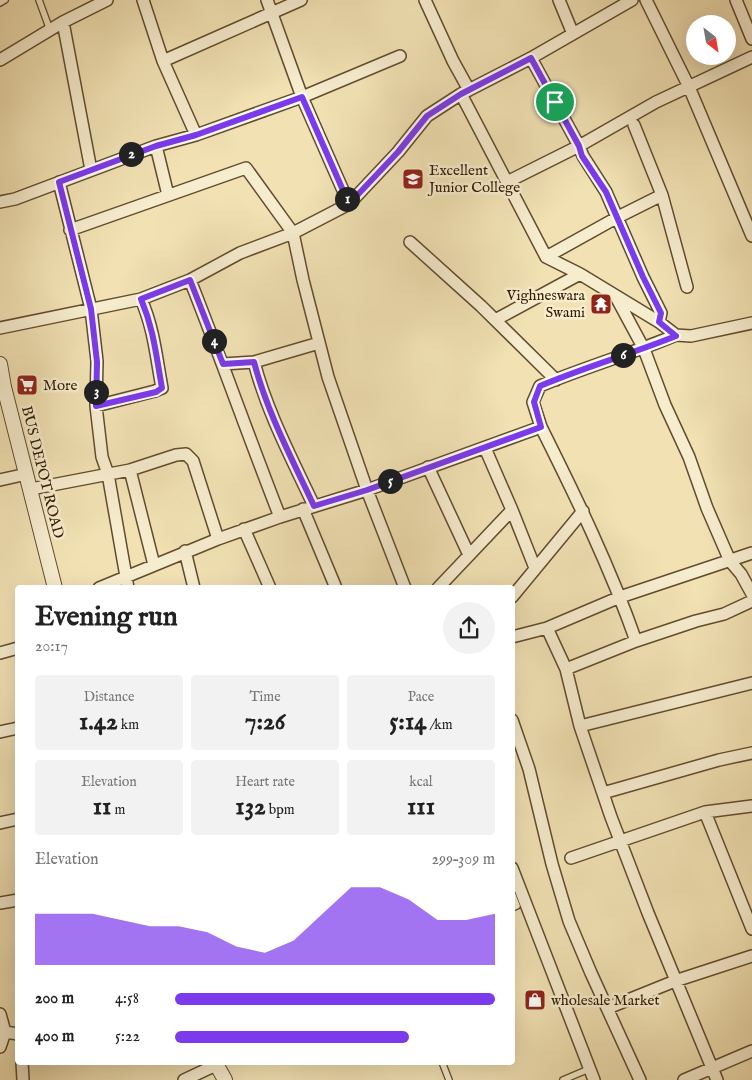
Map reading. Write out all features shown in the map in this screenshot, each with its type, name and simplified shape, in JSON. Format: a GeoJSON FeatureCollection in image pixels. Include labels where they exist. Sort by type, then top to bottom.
{"type":"FeatureCollection","features":[{"type":"Feature","properties":{"kind":"street"},"geometry":{"type":"LineString","coordinates":[[0,60],[63,22],[107,0]]}},
{"type":"Feature","properties":{"kind":"street"},"geometry":{"type":"LineString","coordinates":[[143,0],[163,61],[196,135]]}},
{"type":"Feature","properties":{"kind":"street"},"geometry":{"type":"LineString","coordinates":[[267,0],[302,97],[349,204]]}},
{"type":"Feature","properties":{"kind":"street"},"geometry":{"type":"LineString","coordinates":[[163,61],[301,0]]}},
{"type":"Feature","properties":{"kind":"street"},"geometry":{"type":"LineString","coordinates":[[425,0],[507,182],[546,257],[580,274],[659,322],[676,336]]}},
{"type":"Feature","properties":{"kind":"street"},"geometry":{"type":"LineString","coordinates":[[559,0],[573,34]]}},
{"type":"Feature","properties":{"kind":"street"},"geometry":{"type":"LineString","coordinates":[[0,328],[141,299],[190,280],[240,254],[293,233],[349,204],[398,152],[427,116],[465,92],[531,58],[632,0]]}},
{"type":"Feature","properties":{"kind":"street"},"geometry":{"type":"LineString","coordinates":[[646,0],[689,86],[752,236]]}},
{"type":"Feature","properties":{"kind":"street"},"geometry":{"type":"LineString","coordinates":[[736,0],[752,39]]}},
{"type":"Feature","properties":{"kind":"street"},"geometry":{"type":"LineString","coordinates":[[63,22],[91,170]]}},
{"type":"Feature","properties":{"kind":"street"},"geometry":{"type":"LineString","coordinates":[[0,202],[15,199],[156,146],[196,135],[302,97],[400,56]]}},
{"type":"Feature","properties":{"kind":"street"},"geometry":{"type":"LineString","coordinates":[[507,182],[579,146],[656,102],[752,57]]}},
{"type":"Feature","properties":{"kind":"street"},"geometry":{"type":"LineString","coordinates":[[531,58],[579,146],[582,156],[606,192],[661,313],[659,322]]}},
{"type":"Feature","properties":{"kind":"street"},"geometry":{"type":"LineString","coordinates":[[634,124],[662,195],[687,287]]}},
{"type":"Feature","properties":{"kind":"street"},"geometry":{"type":"LineString","coordinates":[[156,146],[168,195]]}},
{"type":"Feature","properties":{"kind":"street"},"geometry":{"type":"LineString","coordinates":[[70,230],[246,168],[293,233],[328,377],[367,490],[404,585]]}},
{"type":"Feature","properties":{"kind":"street"},"geometry":{"type":"LineString","coordinates":[[59,182],[91,309],[97,362],[96,406],[102,457],[108,474],[127,582]]}},
{"type":"Feature","properties":{"kind":"street"},"geometry":{"type":"LineString","coordinates":[[546,257],[662,195]]}},
{"type":"Feature","properties":{"kind":"street"},"geometry":{"type":"LineString","coordinates":[[410,242],[495,320],[556,380]]}},
{"type":"Feature","properties":{"kind":"street"},"geometry":{"type":"LineString","coordinates":[[495,320],[580,274]]}},
{"type":"Feature","properties":{"kind":"street"},"geometry":{"type":"LineString","coordinates":[[190,280],[280,517]]}},
{"type":"Feature","properties":{"kind":"street"},"geometry":{"type":"LineString","coordinates":[[616,297],[644,349],[730,562],[742,574],[752,594]]}},
{"type":"Feature","properties":{"kind":"street"},"geometry":{"type":"LineString","coordinates":[[96,406],[156,392],[162,388],[156,347],[149,318],[141,299]]}},
{"type":"Feature","properties":{"kind":"street"},"geometry":{"type":"LineString","coordinates":[[636,641],[620,597],[583,511],[541,427],[534,402],[540,386],[592,365],[644,349],[676,336],[691,336],[751,327]]}},
{"type":"Feature","properties":{"kind":"street"},"geometry":{"type":"LineString","coordinates":[[223,364],[254,362],[319,343]]}},
{"type":"Feature","properties":{"kind":"street"},"geometry":{"type":"LineString","coordinates":[[254,362],[309,508],[335,585]]}},
{"type":"Feature","properties":{"kind":"street","name":"BUS DEPOT ROAD"},"geometry":{"type":"LineString","coordinates":[[0,364],[2,388],[27,474],[55,585]]}},
{"type":"Feature","properties":{"kind":"street"},"geometry":{"type":"LineString","coordinates":[[113,585],[127,582],[154,565],[185,551],[244,529],[367,490],[541,427]]}},
{"type":"Feature","properties":{"kind":"street"},"geometry":{"type":"LineString","coordinates":[[485,448],[535,568]]}},
{"type":"Feature","properties":{"kind":"street"},"geometry":{"type":"LineString","coordinates":[[31,489],[130,470],[176,455],[186,454],[193,461],[218,539]]}},
{"type":"Feature","properties":{"kind":"street"},"geometry":{"type":"LineString","coordinates":[[428,467],[468,555]]}},
{"type":"Feature","properties":{"kind":"street"},"geometry":{"type":"LineString","coordinates":[[130,470],[154,565]]}},
{"type":"Feature","properties":{"kind":"street"},"geometry":{"type":"LineString","coordinates":[[0,480],[27,474]]}},
{"type":"Feature","properties":{"kind":"street"},"geometry":{"type":"LineString","coordinates":[[441,585],[512,510]]}},
{"type":"Feature","properties":{"kind":"street"},"geometry":{"type":"LineString","coordinates":[[515,593],[583,511]]}},
{"type":"Feature","properties":{"kind":"street"},"geometry":{"type":"LineString","coordinates":[[244,529],[269,585]]}},
{"type":"Feature","properties":{"kind":"street"},"geometry":{"type":"LineString","coordinates":[[185,551],[193,585]]}},
{"type":"Feature","properties":{"kind":"street"},"geometry":{"type":"LineString","coordinates":[[515,636],[547,628],[620,597],[730,562],[752,553]]}},
{"type":"Feature","properties":{"kind":"street"},"geometry":{"type":"LineString","coordinates":[[566,669],[636,641],[696,621],[724,614],[752,601]]}},
{"type":"Feature","properties":{"kind":"street"},"geometry":{"type":"LineString","coordinates":[[547,628],[566,669],[580,726],[620,842],[717,1080]]}},
{"type":"Feature","properties":{"kind":"street"},"geometry":{"type":"LineString","coordinates":[[0,653],[15,649]]}},
{"type":"Feature","properties":{"kind":"street"},"geometry":{"type":"LineString","coordinates":[[580,726],[752,683]]}},
{"type":"Feature","properties":{"kind":"street"},"geometry":{"type":"LineString","coordinates":[[0,732],[15,729]]}},
{"type":"Feature","properties":{"kind":"street"},"geometry":{"type":"LineString","coordinates":[[515,729],[528,769],[552,864],[578,943],[640,1080]]}},
{"type":"Feature","properties":{"kind":"street"},"geometry":{"type":"LineString","coordinates":[[603,793],[719,760],[752,753]]}},
{"type":"Feature","properties":{"kind":"street"},"geometry":{"type":"LineString","coordinates":[[571,858],[705,812],[752,806]]}},
{"type":"Feature","properties":{"kind":"street"},"geometry":{"type":"LineString","coordinates":[[705,812],[752,929]]}},
{"type":"Feature","properties":{"kind":"street"},"geometry":{"type":"LineString","coordinates":[[0,823],[15,820]]}},
{"type":"Feature","properties":{"kind":"street"},"geometry":{"type":"LineString","coordinates":[[515,876],[592,1074]]}},
{"type":"Feature","properties":{"kind":"street"},"geometry":{"type":"LineString","coordinates":[[0,903],[15,900]]}},
{"type":"Feature","properties":{"kind":"street"},"geometry":{"type":"LineString","coordinates":[[608,1008],[676,981],[752,956]]}},
{"type":"Feature","properties":{"kind":"street"},"geometry":{"type":"LineString","coordinates":[[0,1014],[5,1032],[0,1047]]}},
{"type":"Feature","properties":{"kind":"street"},"geometry":{"type":"LineString","coordinates":[[5,1032],[15,1034]]}},
{"type":"Feature","properties":{"kind":"street"},"geometry":{"type":"LineString","coordinates":[[684,1080],[752,1051]]}},
{"type":"Feature","properties":{"kind":"street"},"geometry":{"type":"LineString","coordinates":[[22,1065],[23,1080]]}},
{"type":"Feature","properties":{"kind":"street"},"geometry":{"type":"LineString","coordinates":[[184,1080],[214,1065]]}},
{"type":"Feature","properties":{"kind":"street"},"geometry":{"type":"LineString","coordinates":[[217,1065],[225,1080]]}},
{"type":"Feature","properties":{"kind":"lane"},"geometry":{"type":"LineString","coordinates":[[0,3],[5,0]]}},
{"type":"Feature","properties":{"kind":"lane"},"geometry":{"type":"LineString","coordinates":[[39,0],[50,30]]}},
{"type":"Feature","properties":{"kind":"lane"},"geometry":{"type":"LineString","coordinates":[[443,1065],[448,1080]]}},
{"type":"Feature","properties":{"kind":"lane"},"geometry":{"type":"LineString","coordinates":[[563,1080],[592,1074]]}},
{"type":"Feature","properties":{"kind":"place","name":"Excellent Junior College"},"geometry":{"type":"Point","coordinates":[413,179]}},
{"type":"Feature","properties":{"kind":"place","name":"Vighneswara Swami"},"geometry":{"type":"Point","coordinates":[601,304]}},
{"type":"Feature","properties":{"kind":"place","name":"More"},"geometry":{"type":"Point","coordinates":[27,385]}},
{"type":"Feature","properties":{"kind":"place","name":"wholesale Market"},"geometry":{"type":"Point","coordinates":[535,1000]}},
{"type":"Feature","properties":{"kind":"route"},"geometry":{"type":"LineString","coordinates":[[531,58],[555,102],[579,146],[582,156],[606,192],[618,217],[643,277],[661,313],[659,322],[676,336],[644,349],[592,365],[540,386],[534,402],[541,427],[367,490],[314,506],[276,422],[254,362],[223,364],[190,280],[141,299],[149,318],[156,347],[162,388],[156,392],[96,406],[97,362],[91,309],[59,182],[156,146],[196,135],[302,97],[349,204],[398,152],[427,116],[461,94],[531,58]]}}]}
